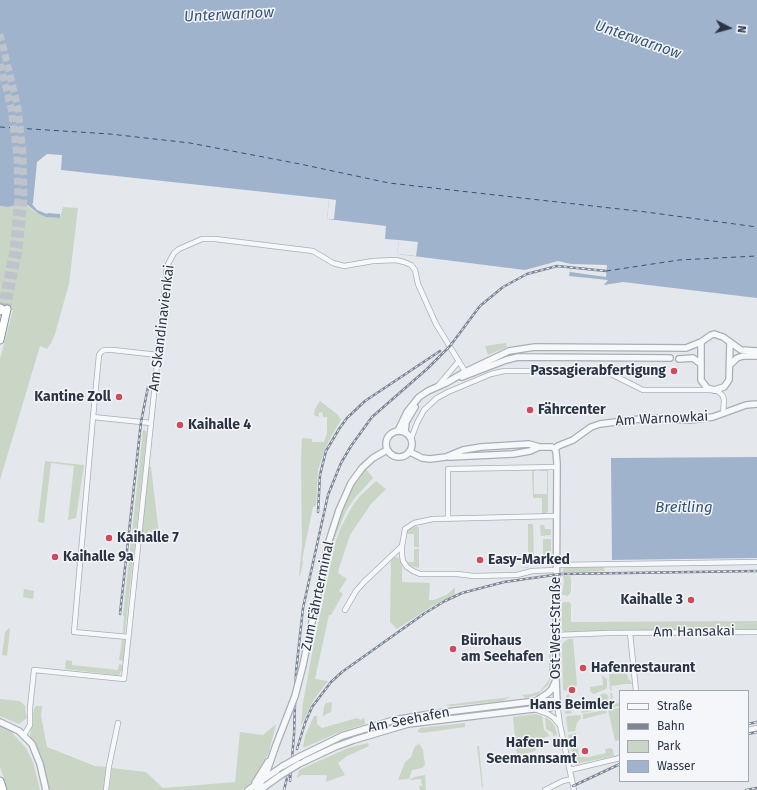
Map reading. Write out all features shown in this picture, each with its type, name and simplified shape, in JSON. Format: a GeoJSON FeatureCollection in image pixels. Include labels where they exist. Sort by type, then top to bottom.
{"type":"FeatureCollection","features":[{"type":"Feature","properties":{"kind":"highway"},"geometry":{"type":"LineString","coordinates":[[0,340],[3,309]]}},
{"type":"Feature","properties":{"kind":"highway"},"geometry":{"type":"LineString","coordinates":[[0,781],[3,790]]}},
{"type":"Feature","properties":{"kind":"street","name":"Am Skandinavienkai"},"geometry":{"type":"LineString","coordinates":[[24,735],[30,725],[30,708],[34,670],[124,679],[166,273],[170,259],[174,253],[196,241],[209,239],[313,251],[344,266],[373,261],[396,260],[404,262],[411,265],[415,270],[418,284],[436,324],[466,373]]}},
{"type":"Feature","properties":{"kind":"street"},"geometry":{"type":"LineString","coordinates":[[405,432],[409,416],[417,404],[427,395],[508,351],[530,348],[686,348],[701,342],[705,338],[714,334],[723,337],[741,350],[757,351]]}},
{"type":"Feature","properties":{"kind":"street","name":"Am Warnowkai"},"geometry":{"type":"LineString","coordinates":[[555,449],[558,446],[573,440],[592,427],[600,424],[648,418],[690,420],[713,417],[723,413],[723,396],[719,392],[707,388],[701,380],[701,342]]}},
{"type":"Feature","properties":{"kind":"street","name":"Am Warnowkai"},"geometry":{"type":"LineString","coordinates":[[411,439],[424,410],[437,398],[491,374],[504,371],[594,370],[607,372],[643,390],[714,390],[724,387],[729,380],[730,342]]}},
{"type":"Feature","properties":{"kind":"street"},"geometry":{"type":"LineString","coordinates":[[128,637],[74,632],[99,355],[102,351],[113,350],[158,355]]}},
{"type":"Feature","properties":{"kind":"street"},"geometry":{"type":"LineString","coordinates":[[730,366],[737,358],[743,356],[757,356]]}},
{"type":"Feature","properties":{"kind":"street"},"geometry":{"type":"LineString","coordinates":[[398,431],[412,404],[423,394],[466,373],[506,360],[518,357],[670,358]]}},
{"type":"Feature","properties":{"kind":"street"},"geometry":{"type":"LineString","coordinates":[[679,359],[693,358],[701,364]]}},
{"type":"Feature","properties":{"kind":"street"},"geometry":{"type":"LineString","coordinates":[[436,387],[459,360]]}},
{"type":"Feature","properties":{"kind":"street"},"geometry":{"type":"LineString","coordinates":[[723,413],[746,404],[757,404]]}},
{"type":"Feature","properties":{"kind":"street"},"geometry":{"type":"LineString","coordinates":[[93,417],[151,423]]}},
{"type":"Feature","properties":{"kind":"street"},"geometry":{"type":"LineString","coordinates":[[393,432],[405,432],[411,439],[412,446],[410,452],[405,456],[396,458],[387,450],[387,439],[393,432]]}},
{"type":"Feature","properties":{"kind":"street"},"geometry":{"type":"LineString","coordinates":[[446,457],[463,450],[481,447],[529,444],[539,447],[552,447],[555,449]]}},
{"type":"Feature","properties":{"kind":"street"},"geometry":{"type":"LineString","coordinates":[[410,452],[424,459],[433,459],[513,454],[530,451],[539,447]]}},
{"type":"Feature","properties":{"kind":"street","name":"Ost-West-Straße"},"geometry":{"type":"LineString","coordinates":[[555,449],[557,703],[560,725],[574,790]]}},
{"type":"Feature","properties":{"kind":"street","name":"Zum Fährterminal"},"geometry":{"type":"LineString","coordinates":[[257,790],[264,779],[295,696],[329,541],[339,510],[357,474],[373,458],[387,450]]}},
{"type":"Feature","properties":{"kind":"street"},"geometry":{"type":"LineString","coordinates":[[448,518],[448,469],[556,467]]}},
{"type":"Feature","properties":{"kind":"street"},"geometry":{"type":"LineString","coordinates":[[556,516],[448,518],[433,519],[410,525],[405,529],[402,546],[403,561],[407,567],[420,574],[457,574],[474,576],[517,575],[557,567],[757,562]]}},
{"type":"Feature","properties":{"kind":"street"},"geometry":{"type":"LineString","coordinates":[[346,610],[356,591],[402,546]]}},
{"type":"Feature","properties":{"kind":"street","name":"Am Hansakai"},"geometry":{"type":"LineString","coordinates":[[556,635],[757,632]]}},
{"type":"Feature","properties":{"kind":"street"},"geometry":{"type":"LineString","coordinates":[[630,633],[636,690]]}},
{"type":"Feature","properties":{"kind":"street","name":"Am Seehafen"},"geometry":{"type":"LineString","coordinates":[[536,701],[552,689],[556,679]]}},
{"type":"Feature","properties":{"kind":"street","name":"Am Seehafen"},"geometry":{"type":"LineString","coordinates":[[248,790],[283,766],[301,756],[337,738],[372,726],[414,716],[536,701],[555,700],[557,703],[552,708],[415,723],[374,733],[335,747],[299,764],[260,790]]}},
{"type":"Feature","properties":{"kind":"street","name":"Am Seehafen"},"geometry":{"type":"LineString","coordinates":[[533,709],[548,714],[560,725]]}},
{"type":"Feature","properties":{"kind":"street"},"geometry":{"type":"LineString","coordinates":[[0,722],[12,727],[24,735],[32,744],[37,754],[46,790]]}},
{"type":"Feature","properties":{"kind":"street"},"geometry":{"type":"LineString","coordinates":[[106,790],[109,766],[118,723]]}},
{"type":"Feature","properties":{"kind":"street","name":"Zum Fährterminal"},"geometry":{"type":"LineString","coordinates":[[248,790],[258,780],[272,756]]}},
{"type":"Feature","properties":{"kind":"street"},"geometry":{"type":"LineString","coordinates":[[570,770],[619,758]]}},
{"type":"Feature","properties":{"kind":"street"},"geometry":{"type":"LineString","coordinates":[[545,790],[563,781],[572,779]]}},
{"type":"Feature","properties":{"kind":"green space"},"geometry":{"type":"Polygon","coordinates":[[[24,203],[34,211],[46,217],[60,218],[63,207],[78,208],[69,284],[55,334],[47,349],[40,346],[0,480],[0,359],[13,310],[0,308],[0,206],[8,207],[24,203]]]}},
{"type":"Feature","properties":{"kind":"green space"},"geometry":{"type":"Polygon","coordinates":[[[506,343],[507,347],[488,355],[485,346],[506,343]]]}},
{"type":"Feature","properties":{"kind":"green space"},"geometry":{"type":"Polygon","coordinates":[[[320,401],[337,414],[341,420],[326,447],[318,470],[316,505],[313,507],[300,576],[302,546],[302,438],[312,439],[312,442],[324,442],[327,433],[327,417],[323,417],[322,412],[319,413],[319,417],[314,415],[315,409],[320,401]]]}},
{"type":"Feature","properties":{"kind":"green space"},"geometry":{"type":"Polygon","coordinates":[[[143,430],[146,431],[147,434],[125,633],[123,633],[123,616],[143,430]]]}},
{"type":"Feature","properties":{"kind":"green space"},"geometry":{"type":"Polygon","coordinates":[[[45,461],[84,465],[76,518],[68,520],[74,466],[51,463],[44,523],[38,522],[45,461]]]}},
{"type":"Feature","properties":{"kind":"green space"},"geometry":{"type":"Polygon","coordinates":[[[147,467],[151,467],[159,534],[148,531],[146,537],[139,534],[147,467]]]}},
{"type":"Feature","properties":{"kind":"green space"},"geometry":{"type":"Polygon","coordinates":[[[366,469],[373,478],[354,499],[346,511],[332,545],[345,500],[354,483],[366,469]]]}},
{"type":"Feature","properties":{"kind":"green space"},"geometry":{"type":"Polygon","coordinates":[[[534,469],[536,471],[534,471],[534,494],[547,494],[547,471],[540,471],[541,469],[546,469],[548,471],[548,512],[542,515],[542,498],[533,498],[532,472],[534,469]]]}},
{"type":"Feature","properties":{"kind":"green space"},"geometry":{"type":"Polygon","coordinates":[[[376,481],[386,489],[371,504],[350,535],[339,568],[338,573],[347,579],[339,591],[343,594],[331,615],[329,615],[315,679],[328,681],[313,701],[301,726],[303,703],[314,643],[336,540],[353,505],[376,481]]]}},
{"type":"Feature","properties":{"kind":"green space"},"geometry":{"type":"Polygon","coordinates":[[[528,524],[533,524],[534,556],[536,556],[529,557],[528,568],[521,568],[528,567],[528,524]]]}},
{"type":"Feature","properties":{"kind":"green space"},"geometry":{"type":"Polygon","coordinates":[[[540,525],[544,525],[545,529],[551,529],[551,535],[541,536],[540,525]]]}},
{"type":"Feature","properties":{"kind":"green space"},"geometry":{"type":"Polygon","coordinates":[[[417,526],[419,528],[419,547],[414,547],[414,534],[407,534],[407,529],[417,526]]]}},
{"type":"Feature","properties":{"kind":"green space"},"geometry":{"type":"Polygon","coordinates":[[[543,539],[551,539],[551,556],[543,557],[543,539]]]}},
{"type":"Feature","properties":{"kind":"green space"},"geometry":{"type":"Polygon","coordinates":[[[414,549],[419,549],[419,568],[411,566],[407,562],[414,562],[414,549]]]}},
{"type":"Feature","properties":{"kind":"green space"},"geometry":{"type":"Polygon","coordinates":[[[393,556],[399,558],[402,563],[402,582],[430,583],[429,600],[434,600],[448,594],[455,587],[455,595],[432,606],[397,629],[390,622],[391,561],[393,556]]]}},
{"type":"Feature","properties":{"kind":"green space"},"geometry":{"type":"Polygon","coordinates":[[[603,566],[605,571],[562,573],[564,567],[603,566]]]}},
{"type":"Feature","properties":{"kind":"green space"},"geometry":{"type":"Polygon","coordinates":[[[563,576],[570,576],[571,578],[571,592],[568,596],[562,594],[564,581],[563,576]]]}},
{"type":"Feature","properties":{"kind":"green space"},"geometry":{"type":"Polygon","coordinates":[[[24,589],[34,591],[33,599],[23,597],[24,589]]]}},
{"type":"Feature","properties":{"kind":"green space"},"geometry":{"type":"Polygon","coordinates":[[[569,602],[571,604],[571,622],[757,621],[757,629],[564,632],[562,630],[562,603],[569,602]]]}},
{"type":"Feature","properties":{"kind":"green space"},"geometry":{"type":"Polygon","coordinates":[[[9,628],[7,656],[2,655],[5,632],[9,628]]]}},
{"type":"Feature","properties":{"kind":"green space"},"geometry":{"type":"Polygon","coordinates":[[[568,639],[573,639],[577,685],[574,690],[566,691],[563,690],[562,645],[568,639]]]}},
{"type":"Feature","properties":{"kind":"green space"},"geometry":{"type":"Polygon","coordinates":[[[122,640],[125,640],[123,661],[119,660],[122,640]]]}},
{"type":"Feature","properties":{"kind":"green space"},"geometry":{"type":"Polygon","coordinates":[[[549,653],[551,655],[551,678],[548,685],[537,695],[526,698],[521,695],[532,694],[540,691],[549,680],[549,653]]]}},
{"type":"Feature","properties":{"kind":"green space"},"geometry":{"type":"Polygon","coordinates":[[[66,660],[72,661],[72,665],[118,670],[119,664],[123,665],[123,669],[119,675],[116,675],[65,669],[66,660]]]}},
{"type":"Feature","properties":{"kind":"green space"},"geometry":{"type":"Polygon","coordinates":[[[627,673],[628,679],[632,682],[633,688],[632,684],[625,684],[611,686],[612,691],[610,690],[609,674],[627,673]]]}},
{"type":"Feature","properties":{"kind":"green space"},"geometry":{"type":"Polygon","coordinates":[[[602,675],[607,679],[607,687],[606,689],[594,694],[590,691],[590,687],[603,685],[602,675]]]}},
{"type":"Feature","properties":{"kind":"green space"},"geometry":{"type":"Polygon","coordinates":[[[610,693],[612,693],[613,704],[619,703],[619,706],[609,708],[608,703],[611,701],[610,693]]]}},
{"type":"Feature","properties":{"kind":"green space"},"geometry":{"type":"Polygon","coordinates":[[[569,694],[572,713],[567,714],[565,713],[564,700],[569,694]]]}},
{"type":"Feature","properties":{"kind":"green space"},"geometry":{"type":"Polygon","coordinates":[[[602,694],[606,694],[608,698],[606,702],[602,702],[600,700],[600,696],[602,694]]]}},
{"type":"Feature","properties":{"kind":"green space"},"geometry":{"type":"Polygon","coordinates":[[[511,697],[502,701],[452,706],[445,705],[511,697]]]}},
{"type":"Feature","properties":{"kind":"green space"},"geometry":{"type":"Polygon","coordinates":[[[0,699],[19,701],[22,703],[26,707],[27,718],[19,724],[0,716],[0,699]]]}},
{"type":"Feature","properties":{"kind":"green space"},"geometry":{"type":"Polygon","coordinates":[[[597,699],[599,705],[593,711],[582,713],[581,705],[594,703],[593,700],[597,699]]]}},
{"type":"Feature","properties":{"kind":"green space"},"geometry":{"type":"Polygon","coordinates":[[[332,702],[331,712],[323,717],[324,706],[326,703],[332,702]]]}},
{"type":"Feature","properties":{"kind":"green space"},"geometry":{"type":"Polygon","coordinates":[[[36,706],[42,706],[41,716],[47,747],[95,766],[107,767],[105,790],[48,790],[40,755],[30,734],[34,708],[36,706]]]}},
{"type":"Feature","properties":{"kind":"green space"},"geometry":{"type":"Polygon","coordinates":[[[619,708],[619,740],[615,741],[608,710],[619,708]]]}},
{"type":"Feature","properties":{"kind":"green space"},"geometry":{"type":"Polygon","coordinates":[[[606,710],[607,713],[583,719],[583,714],[606,710]]]}},
{"type":"Feature","properties":{"kind":"green space"},"geometry":{"type":"Polygon","coordinates":[[[536,714],[542,716],[544,730],[549,736],[540,739],[541,743],[535,751],[517,756],[513,717],[536,714]]]}},
{"type":"Feature","properties":{"kind":"green space"},"geometry":{"type":"Polygon","coordinates":[[[580,715],[581,718],[577,723],[575,731],[568,732],[567,716],[580,715]]]}},
{"type":"Feature","properties":{"kind":"green space"},"geometry":{"type":"Polygon","coordinates":[[[314,716],[317,716],[317,724],[322,728],[357,718],[361,720],[364,718],[365,724],[335,734],[303,748],[305,736],[314,716]]]}},
{"type":"Feature","properties":{"kind":"green space"},"geometry":{"type":"Polygon","coordinates":[[[545,717],[551,721],[555,727],[557,735],[553,736],[553,733],[546,729],[545,717]]]}},
{"type":"Feature","properties":{"kind":"green space"},"geometry":{"type":"Polygon","coordinates":[[[465,723],[465,727],[422,733],[417,732],[420,728],[465,723]]]}},
{"type":"Feature","properties":{"kind":"green space"},"geometry":{"type":"Polygon","coordinates":[[[276,724],[269,752],[259,772],[254,780],[242,790],[109,790],[112,768],[146,772],[163,788],[235,782],[240,732],[263,735],[276,724]]]}},
{"type":"Feature","properties":{"kind":"green space"},"geometry":{"type":"Polygon","coordinates":[[[0,726],[13,732],[13,734],[26,748],[33,762],[40,790],[8,790],[0,767],[0,726]]]}},
{"type":"Feature","properties":{"kind":"green space"},"geometry":{"type":"Polygon","coordinates":[[[576,733],[579,757],[589,757],[606,753],[605,749],[611,748],[614,756],[575,764],[568,735],[576,733]]]}},
{"type":"Feature","properties":{"kind":"green space"},"geometry":{"type":"Polygon","coordinates":[[[368,743],[369,746],[347,756],[338,763],[345,775],[326,782],[327,775],[302,775],[297,778],[299,770],[348,748],[368,743]]]}},
{"type":"Feature","properties":{"kind":"green space"},"geometry":{"type":"Polygon","coordinates":[[[419,743],[423,750],[425,765],[422,768],[412,770],[409,779],[398,780],[405,762],[411,757],[414,748],[419,743]]]}},
{"type":"Feature","properties":{"kind":"green space"},"geometry":{"type":"Polygon","coordinates":[[[477,746],[479,746],[483,787],[482,787],[477,746]]]}},
{"type":"Feature","properties":{"kind":"green space"},"geometry":{"type":"Polygon","coordinates":[[[425,775],[426,790],[420,790],[419,786],[422,786],[421,779],[409,780],[414,777],[425,775]]]}},
{"type":"Feature","properties":{"kind":"water","name":"Unterwarnow"},"geometry":{"type":"Polygon","coordinates":[[[0,0],[757,0],[757,298],[623,282],[604,285],[608,280],[569,276],[571,264],[558,261],[525,270],[397,254],[399,240],[385,239],[386,226],[327,219],[329,199],[61,170],[62,155],[47,154],[37,162],[32,204],[37,210],[47,214],[60,214],[60,218],[46,217],[39,214],[25,203],[8,207],[0,206],[0,0]]]}},
{"type":"Feature","properties":{"kind":"water","name":"Breitling"},"geometry":{"type":"Polygon","coordinates":[[[757,457],[757,558],[612,560],[611,458],[757,457]]]}},
{"type":"Feature","properties":{"kind":"pier"},"geometry":{"type":"Polygon","coordinates":[[[329,199],[336,200],[334,219],[327,219],[329,199]]]}},
{"type":"Feature","properties":{"kind":"pier"},"geometry":{"type":"Polygon","coordinates":[[[399,240],[418,242],[416,256],[397,254],[399,240]]]}},
{"type":"Feature","properties":{"kind":"pier"},"geometry":{"type":"Polygon","coordinates":[[[571,264],[607,265],[606,277],[570,272],[571,264]]]}},
{"type":"Feature","properties":{"kind":"ferry route"},"geometry":{"type":"LineString","coordinates":[[0,127],[110,134],[190,143],[389,183],[646,212],[757,227]]}},
{"type":"Feature","properties":{"kind":"ferry route"},"geometry":{"type":"LineString","coordinates":[[606,271],[679,260],[757,256]]}},
{"type":"Feature","properties":{"kind":"tunnel"},"geometry":{"type":"LineString","coordinates":[[0,34],[18,108],[23,153],[24,198],[19,250],[7,309]]}},
{"type":"Feature","properties":{"kind":"tunnel"},"geometry":{"type":"LineString","coordinates":[[0,64],[11,108],[17,155],[18,198],[13,251],[1,308]]}},
{"type":"Feature","properties":{"kind":"railway"},"geometry":{"type":"LineString","coordinates":[[290,781],[294,735],[296,672],[303,608],[328,495],[341,463],[351,446],[372,417],[427,369],[450,346],[480,306],[503,287],[527,274],[557,266],[606,271]]}},
{"type":"Feature","properties":{"kind":"railway"},"geometry":{"type":"LineString","coordinates":[[318,512],[320,475],[326,451],[347,418],[365,401],[440,351]]}},
{"type":"Feature","properties":{"kind":"railway"},"geometry":{"type":"LineString","coordinates":[[120,614],[141,422],[148,387]]}},
{"type":"Feature","properties":{"kind":"railway"},"geometry":{"type":"LineString","coordinates":[[297,749],[305,723],[312,707],[331,682],[342,672],[425,613],[462,593],[504,582],[561,574],[757,571]]}},
{"type":"Feature","properties":{"kind":"railway"},"geometry":{"type":"LineString","coordinates":[[749,724],[757,722]]}},
{"type":"Feature","properties":{"kind":"railway"},"geometry":{"type":"LineString","coordinates":[[749,734],[757,732]]}},
{"type":"Feature","properties":{"kind":"railway"},"geometry":{"type":"LineString","coordinates":[[573,786],[619,764]]}},
{"type":"Feature","properties":{"kind":"railway"},"geometry":{"type":"LineString","coordinates":[[284,790],[288,774]]}},
{"type":"Feature","properties":{"kind":"railway"},"geometry":{"type":"LineString","coordinates":[[746,790],[757,788]]}},
{"type":"Feature","properties":{"kind":"place","name":"Passagierabfertigung"},"geometry":{"type":"Point","coordinates":[674,371]}},
{"type":"Feature","properties":{"kind":"place","name":"Kantine Zoll"},"geometry":{"type":"Point","coordinates":[119,397]}},
{"type":"Feature","properties":{"kind":"place","name":"Fährcenter"},"geometry":{"type":"Point","coordinates":[530,410]}},
{"type":"Feature","properties":{"kind":"place","name":"Kaihalle 4"},"geometry":{"type":"Point","coordinates":[180,425]}},
{"type":"Feature","properties":{"kind":"place","name":"Kaihalle 7"},"geometry":{"type":"Point","coordinates":[109,538]}},
{"type":"Feature","properties":{"kind":"place","name":"Kaihalle 9a"},"geometry":{"type":"Point","coordinates":[55,557]}},
{"type":"Feature","properties":{"kind":"place","name":"Easy-Marked"},"geometry":{"type":"Point","coordinates":[480,560]}},
{"type":"Feature","properties":{"kind":"place","name":"Kaihalle 3"},"geometry":{"type":"Point","coordinates":[691,600]}},
{"type":"Feature","properties":{"kind":"place","name":"Bürohaus am Seehafen"},"geometry":{"type":"Point","coordinates":[453,649]}},
{"type":"Feature","properties":{"kind":"place","name":"Hafenrestaurant"},"geometry":{"type":"Point","coordinates":[583,668]}},
{"type":"Feature","properties":{"kind":"place","name":"Hans Beimler"},"geometry":{"type":"Point","coordinates":[572,690]}},
{"type":"Feature","properties":{"kind":"place","name":"Hafen- und Seemannsamt"},"geometry":{"type":"Point","coordinates":[585,751]}}]}
